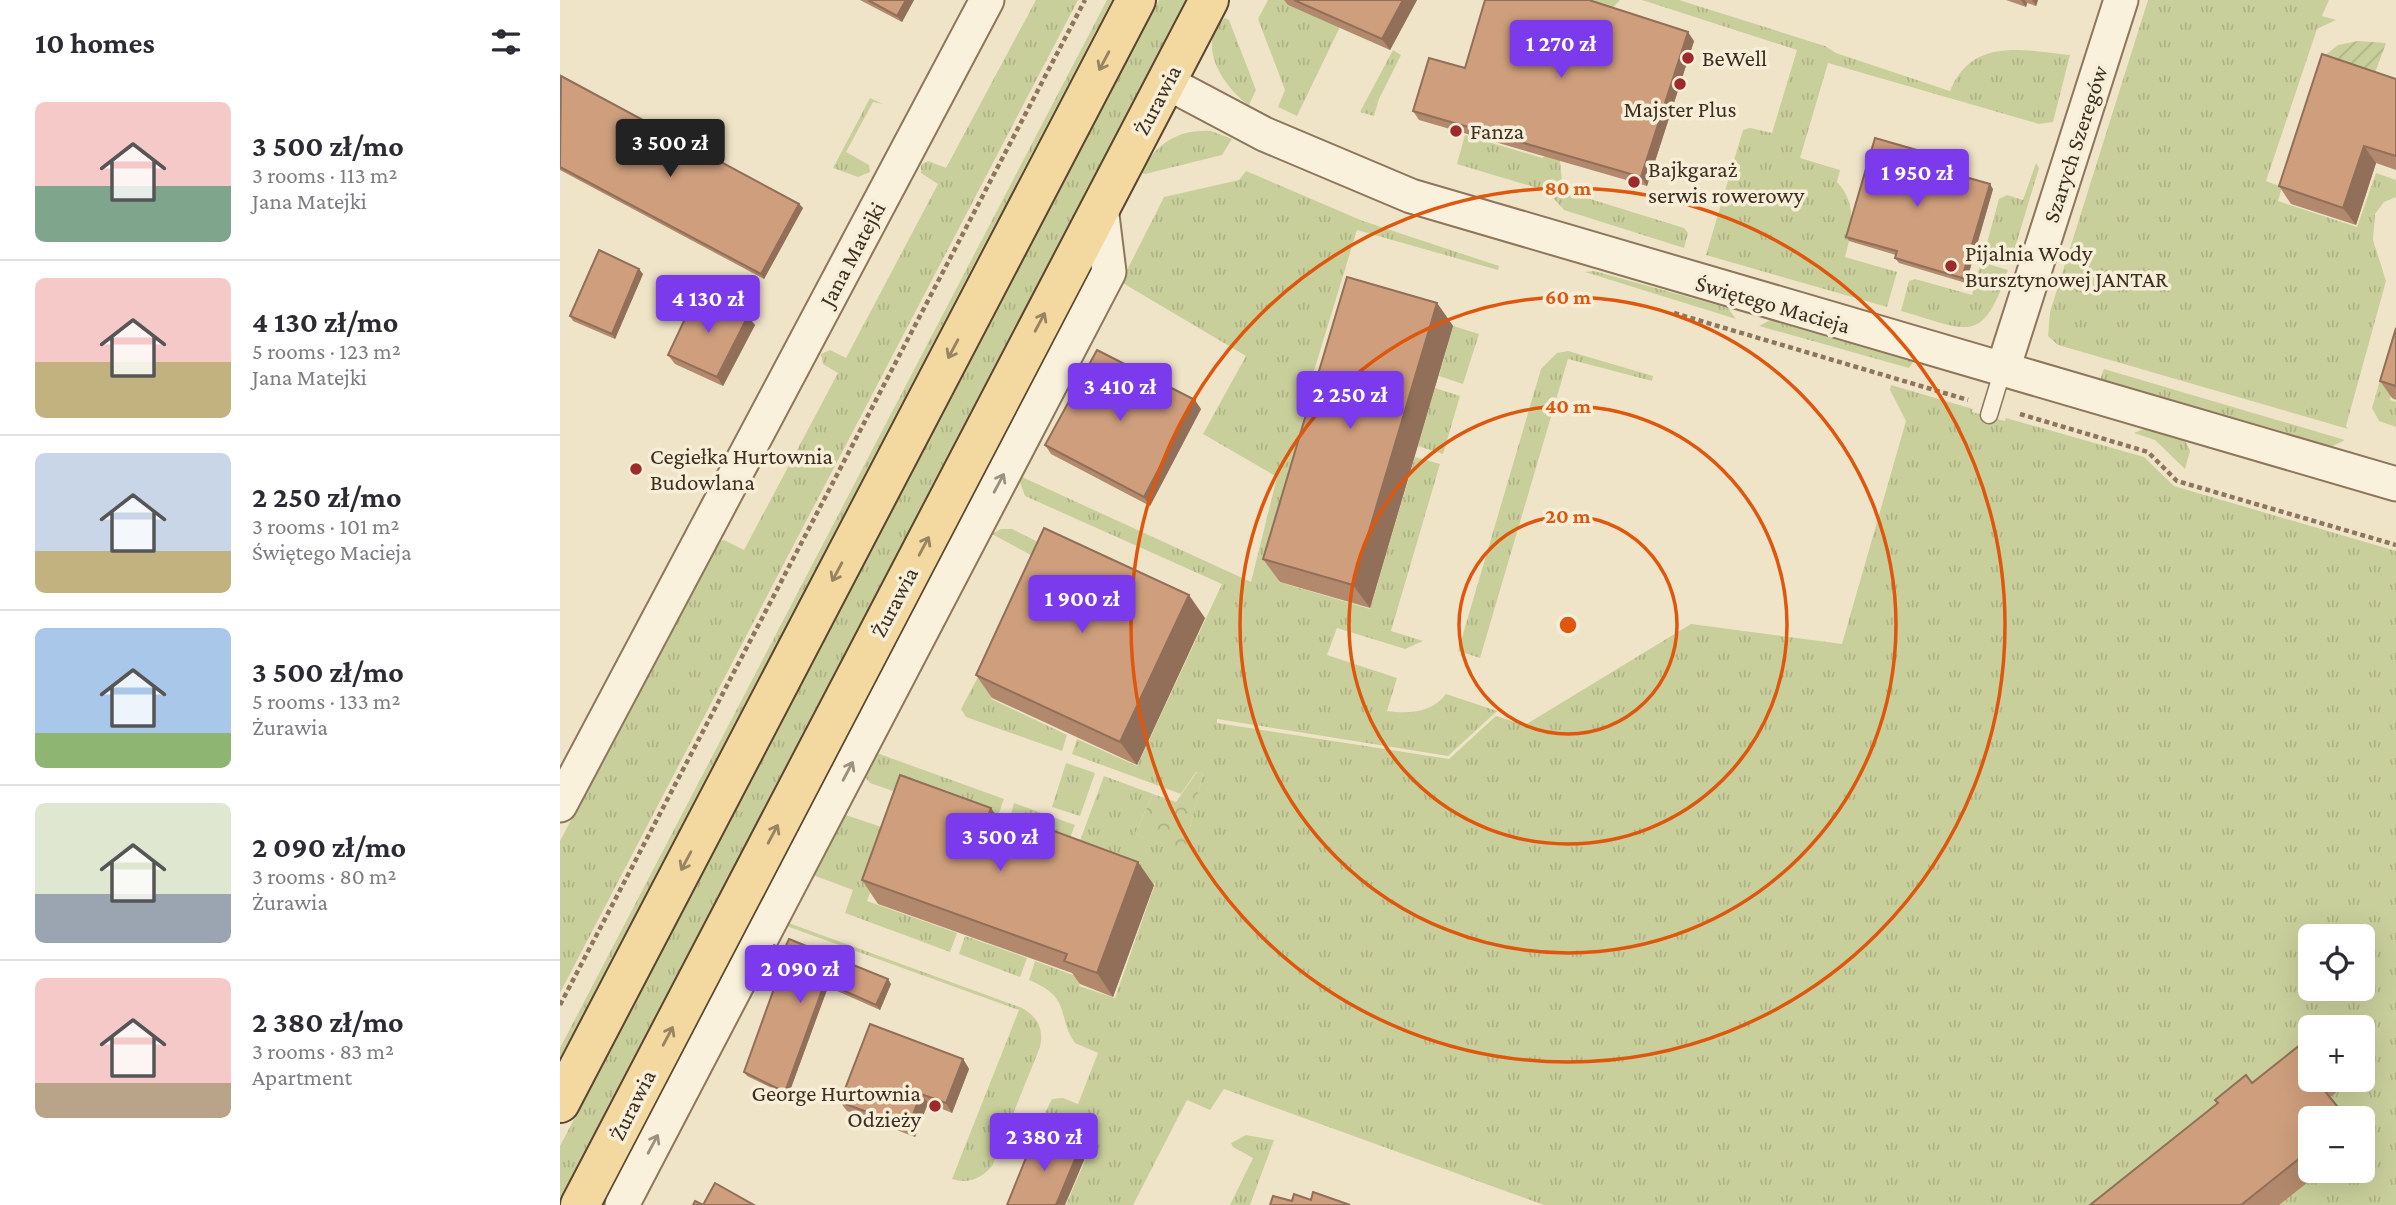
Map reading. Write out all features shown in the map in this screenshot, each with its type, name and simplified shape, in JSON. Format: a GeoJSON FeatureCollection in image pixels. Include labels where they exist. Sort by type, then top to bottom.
{"type":"FeatureCollection","features":[{"type":"Feature","properties":{"kind":"main road"},"geometry":{"type":"LineString","coordinates":[[560,1103],[1136,0]]}},
{"type":"Feature","properties":{"kind":"main road","name":"Żurawia"},"geometry":{"type":"LineString","coordinates":[[580,1205],[1166,82],[1212,7]]}},
{"type":"Feature","properties":{"kind":"street","name":"Jana Matejki"},"geometry":{"type":"LineString","coordinates":[[560,805],[986,0]]}},
{"type":"Feature","properties":{"kind":"street","name":"Szarych Szeregów"},"geometry":{"type":"LineString","coordinates":[[2003,369],[2121,0]]}},
{"type":"Feature","properties":{"kind":"street","name":"Świętego Macieja"},"geometry":{"type":"LineString","coordinates":[[1166,82],[1275,139],[1411,196],[2396,484]]}},
{"type":"Feature","properties":{"kind":"street"},"geometry":{"type":"LineString","coordinates":[[621,1205],[1109,272],[1101,207]]}},
{"type":"Feature","properties":{"kind":"lane"},"geometry":{"type":"LineString","coordinates":[[1989,415],[2003,369]]}},
{"type":"Feature","properties":{"kind":"path"},"geometry":{"type":"LineString","coordinates":[[560,1005],[1085,0]]}},
{"type":"Feature","properties":{"kind":"path"},"geometry":{"type":"LineString","coordinates":[[2010,411],[2148,452],[2177,481],[2396,545]]}},
{"type":"Feature","properties":{"kind":"green space"},"geometry":{"type":"Polygon","coordinates":[[[1036,0],[1078,0],[560,993],[560,841],[718,542],[724,540],[744,550],[838,373],[823,364],[821,354],[830,350],[846,358],[938,184],[921,173],[921,165],[928,161],[946,168],[1036,0]]]}},
{"type":"Feature","properties":{"kind":"green space"},"geometry":{"type":"Polygon","coordinates":[[[1107,0],[1112,0],[560,1058],[560,1048],[1107,0]]]}},
{"type":"Feature","properties":{"kind":"green space"},"geometry":{"type":"Polygon","coordinates":[[[1159,0],[1186,0],[560,1198],[560,1146],[1159,0]]]}},
{"type":"Feature","properties":{"kind":"green space"},"geometry":{"type":"Polygon","coordinates":[[[1268,0],[1290,0],[1288,5],[1340,27],[1297,116],[1278,107],[1285,90],[1258,19],[1268,0]]]}},
{"type":"Feature","properties":{"kind":"green space"},"geometry":{"type":"Polygon","coordinates":[[[1582,0],[1620,0],[1608,13],[1560,161],[1562,181],[1574,194],[1684,228],[1688,233],[1684,248],[1564,210],[1547,191],[1457,164],[1465,135],[1542,158],[1545,156],[1582,0]]]}},
{"type":"Feature","properties":{"kind":"green space"},"geometry":{"type":"Polygon","coordinates":[[[1642,0],[1679,0],[1825,46],[1836,53],[1950,91],[1971,62],[1985,55],[2017,50],[2070,55],[2053,122],[2039,124],[1828,63],[1800,158],[1840,170],[1837,182],[1848,199],[1852,218],[1845,257],[1897,272],[1887,307],[1706,255],[1743,130],[1750,128],[1772,133],[1797,50],[1642,0]]]}},
{"type":"Feature","properties":{"kind":"green space"},"geometry":{"type":"Polygon","coordinates":[[[2148,0],[2329,0],[2322,16],[2336,20],[2317,29],[2266,181],[2282,187],[2278,201],[2357,227],[2376,173],[2396,180],[2396,197],[2384,202],[2375,214],[2373,240],[2386,281],[2346,426],[2348,429],[2058,345],[2048,336],[2050,312],[2148,0]]]}},
{"type":"Feature","properties":{"kind":"green space"},"geometry":{"type":"Polygon","coordinates":[[[1225,18],[1229,20],[1256,90],[1249,105],[1222,77],[1212,52],[1212,39],[1216,28],[1225,18]]]}},
{"type":"Feature","properties":{"kind":"green space"},"geometry":{"type":"Polygon","coordinates":[[[2358,41],[2386,43],[2372,81],[2322,58],[2338,45],[2358,41]]]}},
{"type":"Feature","properties":{"kind":"green space"},"geometry":{"type":"Polygon","coordinates":[[[1393,50],[1401,55],[1379,99],[1374,116],[1360,112],[1393,50]]]}},
{"type":"Feature","properties":{"kind":"green space"},"geometry":{"type":"Polygon","coordinates":[[[870,98],[883,104],[873,102],[846,152],[869,165],[870,172],[858,177],[833,168],[870,98]]]}},
{"type":"Feature","properties":{"kind":"green space"},"geometry":{"type":"Polygon","coordinates":[[[1211,131],[1232,139],[1222,155],[1141,173],[1153,154],[1169,140],[1188,133],[1211,131]]]}},
{"type":"Feature","properties":{"kind":"green space"},"geometry":{"type":"Polygon","coordinates":[[[2036,163],[2039,168],[2011,261],[1984,254],[1999,199],[2007,195],[2023,200],[2036,163]]]}},
{"type":"Feature","properties":{"kind":"green space"},"geometry":{"type":"Polygon","coordinates":[[[1246,171],[1363,221],[1499,266],[1498,270],[1357,230],[1313,374],[1336,381],[1337,384],[1279,582],[1370,609],[1415,457],[1440,464],[1391,631],[1423,641],[1405,649],[1337,628],[1327,655],[1397,678],[1387,711],[1427,709],[1446,694],[1497,711],[1448,756],[1217,719],[1217,723],[1449,759],[1496,716],[1525,725],[1691,624],[1842,644],[1906,421],[1890,390],[1891,385],[1973,409],[1972,412],[2005,421],[2006,418],[2144,457],[2174,486],[2396,551],[2396,1205],[1544,1205],[1224,1089],[1210,1110],[1187,1100],[1133,1205],[1066,1205],[1093,1142],[1042,1119],[1052,1099],[1063,1098],[1078,1104],[1098,1053],[1075,1043],[1058,1001],[1043,987],[1029,980],[1035,961],[1081,978],[1079,986],[1115,998],[1155,884],[1075,854],[1104,776],[1153,794],[1135,834],[1184,852],[1203,773],[1196,772],[1181,794],[1072,754],[1077,739],[1137,766],[1222,584],[1025,496],[1020,482],[1022,477],[1251,582],[1277,477],[1203,434],[1246,356],[1121,282],[1164,197],[1239,180],[1246,171]]]}},
{"type":"Feature","properties":{"kind":"green space"},"geometry":{"type":"Polygon","coordinates":[[[1981,262],[2008,270],[1999,295],[1981,322],[1958,327],[1901,311],[1909,281],[1915,279],[1972,295],[1981,262]]]}},
{"type":"Feature","properties":{"kind":"green space"},"geometry":{"type":"Polygon","coordinates":[[[1594,271],[1728,308],[1736,319],[1585,272],[1594,271]]]}},
{"type":"Feature","properties":{"kind":"green space"},"geometry":{"type":"Polygon","coordinates":[[[1770,320],[1913,362],[1909,368],[1759,326],[1770,320]]]}},
{"type":"Feature","properties":{"kind":"green space"},"geometry":{"type":"Polygon","coordinates":[[[2396,325],[2396,378],[2390,400],[2396,402],[2396,427],[2379,421],[2372,408],[2396,325]]]}},
{"type":"Feature","properties":{"kind":"green space"},"geometry":{"type":"Polygon","coordinates":[[[1453,326],[1479,334],[1463,384],[1439,376],[1453,326]]]}},
{"type":"Feature","properties":{"kind":"green space"},"geometry":{"type":"Polygon","coordinates":[[[1568,351],[1653,376],[1652,381],[1568,359],[1480,658],[1458,651],[1541,369],[1557,353],[1568,351]]]}},
{"type":"Feature","properties":{"kind":"green space"},"geometry":{"type":"Polygon","coordinates":[[[2104,369],[2345,440],[2331,447],[2100,380],[2104,369]]]}},
{"type":"Feature","properties":{"kind":"green space"},"geometry":{"type":"Polygon","coordinates":[[[1435,388],[1460,396],[1443,454],[1418,446],[1435,388]]]}},
{"type":"Feature","properties":{"kind":"green space"},"geometry":{"type":"Polygon","coordinates":[[[2146,428],[2185,440],[2190,451],[2185,469],[2155,440],[2134,433],[2146,428]]]}},
{"type":"Feature","properties":{"kind":"green space"},"geometry":{"type":"Polygon","coordinates":[[[1001,529],[1012,529],[1058,552],[991,699],[1067,735],[1062,751],[966,717],[961,709],[1040,560],[992,534],[1001,529]]]}},
{"type":"Feature","properties":{"kind":"green space"},"geometry":{"type":"Polygon","coordinates":[[[874,752],[1004,799],[994,826],[870,783],[864,776],[874,752]]]}},
{"type":"Feature","properties":{"kind":"green space"},"geometry":{"type":"Polygon","coordinates":[[[1066,763],[1095,773],[1080,816],[1052,807],[1066,763]]]}},
{"type":"Feature","properties":{"kind":"green space"},"geometry":{"type":"Polygon","coordinates":[[[1197,772],[1203,773],[1184,853],[1135,834],[1153,794],[1176,802],[1197,772]]]}},
{"type":"Feature","properties":{"kind":"green space"},"geometry":{"type":"Polygon","coordinates":[[[1014,803],[1075,825],[1065,851],[1001,851],[1014,803]]]}},
{"type":"Feature","properties":{"kind":"green space"},"geometry":{"type":"Polygon","coordinates":[[[843,814],[893,831],[867,901],[957,933],[950,952],[845,913],[853,890],[810,874],[843,814]]]}},
{"type":"Feature","properties":{"kind":"green space"},"geometry":{"type":"Polygon","coordinates":[[[783,921],[1022,1008],[1036,1020],[1041,1035],[1040,1047],[992,1166],[983,1174],[969,1181],[952,1179],[1019,1010],[781,924],[783,921]]]}},
{"type":"Feature","properties":{"kind":"green space"},"geometry":{"type":"Polygon","coordinates":[[[965,936],[1027,958],[1020,977],[959,954],[965,936]]]}},
{"type":"Feature","properties":{"kind":"green space"},"geometry":{"type":"Polygon","coordinates":[[[1246,1135],[1274,1140],[1250,1205],[1230,1205],[1253,1158],[1233,1147],[1231,1143],[1246,1135]]]}},
{"type":"Feature","properties":{"kind":"building"},"geometry":{"type":"Polygon","coordinates":[[[868,0],[906,0],[897,16],[868,0]]]}},
{"type":"Feature","properties":{"kind":"building"},"geometry":{"type":"Polygon","coordinates":[[[1294,0],[1403,0],[1382,39],[1294,0]]]}},
{"type":"Feature","properties":{"kind":"building"},"geometry":{"type":"Polygon","coordinates":[[[1485,0],[1589,0],[1688,32],[1641,177],[1413,111],[1429,58],[1465,68],[1485,0]]]}},
{"type":"Feature","properties":{"kind":"building"},"geometry":{"type":"Polygon","coordinates":[[[2322,54],[2396,79],[2396,156],[2364,146],[2343,208],[2279,186],[2322,54]]]}},
{"type":"Feature","properties":{"kind":"building"},"geometry":{"type":"Polygon","coordinates":[[[561,76],[799,204],[761,274],[560,167],[561,76]]]}},
{"type":"Feature","properties":{"kind":"building"},"geometry":{"type":"Polygon","coordinates":[[[1875,138],[1927,153],[1923,165],[1990,184],[1962,278],[1895,258],[1897,251],[1846,237],[1875,138]]]}},
{"type":"Feature","properties":{"kind":"building"},"geometry":{"type":"Polygon","coordinates":[[[599,250],[639,269],[612,334],[570,316],[599,250]]]}},
{"type":"Feature","properties":{"kind":"building"},"geometry":{"type":"Polygon","coordinates":[[[1347,277],[1437,303],[1353,585],[1263,559],[1347,277]]]}},
{"type":"Feature","properties":{"kind":"building"},"geometry":{"type":"Polygon","coordinates":[[[697,293],[748,316],[717,377],[668,355],[697,293]]]}},
{"type":"Feature","properties":{"kind":"building"},"geometry":{"type":"Polygon","coordinates":[[[2396,328],[2396,386],[2380,381],[2396,328]]]}},
{"type":"Feature","properties":{"kind":"building"},"geometry":{"type":"Polygon","coordinates":[[[1097,350],[1195,400],[1144,497],[1045,445],[1097,350]]]}},
{"type":"Feature","properties":{"kind":"building"},"geometry":{"type":"Polygon","coordinates":[[[1044,528],[1189,595],[1120,742],[976,675],[1044,528]]]}},
{"type":"Feature","properties":{"kind":"building"},"geometry":{"type":"Polygon","coordinates":[[[900,775],[991,808],[983,829],[1038,848],[1046,828],[1138,862],[1097,973],[1064,961],[1067,954],[862,880],[900,775]]]}},
{"type":"Feature","properties":{"kind":"building"},"geometry":{"type":"Polygon","coordinates":[[[789,939],[888,979],[876,1005],[825,982],[785,1092],[744,1072],[776,983],[758,974],[774,945],[784,950],[789,939]]]}},
{"type":"Feature","properties":{"kind":"building"},"geometry":{"type":"Polygon","coordinates":[[[870,1024],[963,1059],[946,1103],[921,1094],[908,1127],[840,1102],[870,1024]]]}},
{"type":"Feature","properties":{"kind":"building"},"geometry":{"type":"Polygon","coordinates":[[[2298,1047],[2298,1092],[2326,1092],[2337,1106],[2298,1106],[2298,1160],[2241,1205],[2090,1205],[2218,1103],[2215,1100],[2246,1075],[2252,1083],[2298,1047]]]}},
{"type":"Feature","properties":{"kind":"building"},"geometry":{"type":"Polygon","coordinates":[[[1036,1133],[1079,1150],[1056,1205],[1007,1205],[1036,1133]]]}},
{"type":"Feature","properties":{"kind":"building"},"geometry":{"type":"Polygon","coordinates":[[[715,1183],[754,1205],[703,1205],[715,1183]]]}},
{"type":"Feature","properties":{"kind":"building"},"geometry":{"type":"Polygon","coordinates":[[[1313,1192],[1350,1205],[1270,1205],[1273,1196],[1292,1201],[1294,1194],[1311,1200],[1313,1192]]]}},
{"type":"Feature","properties":{"kind":"place","name":"BeWell"},"geometry":{"type":"Point","coordinates":[1688,58]}},
{"type":"Feature","properties":{"kind":"place","name":"Majster Plus"},"geometry":{"type":"Point","coordinates":[1680,84]}},
{"type":"Feature","properties":{"kind":"place","name":"Fanza"},"geometry":{"type":"Point","coordinates":[1456,131]}},
{"type":"Feature","properties":{"kind":"place","name":"Bajkgaraż serwis rowerowy"},"geometry":{"type":"Point","coordinates":[1634,182]}},
{"type":"Feature","properties":{"kind":"place","name":"Pijalnia Wody Bursztynowej JANTAR"},"geometry":{"type":"Point","coordinates":[1951,266]}},
{"type":"Feature","properties":{"kind":"place","name":"Cegiełka Hurtownia Budowlana"},"geometry":{"type":"Point","coordinates":[636,469]}},
{"type":"Feature","properties":{"kind":"place","name":"George Hurtownia Odzieży"},"geometry":{"type":"Point","coordinates":[935,1106]}}]}
